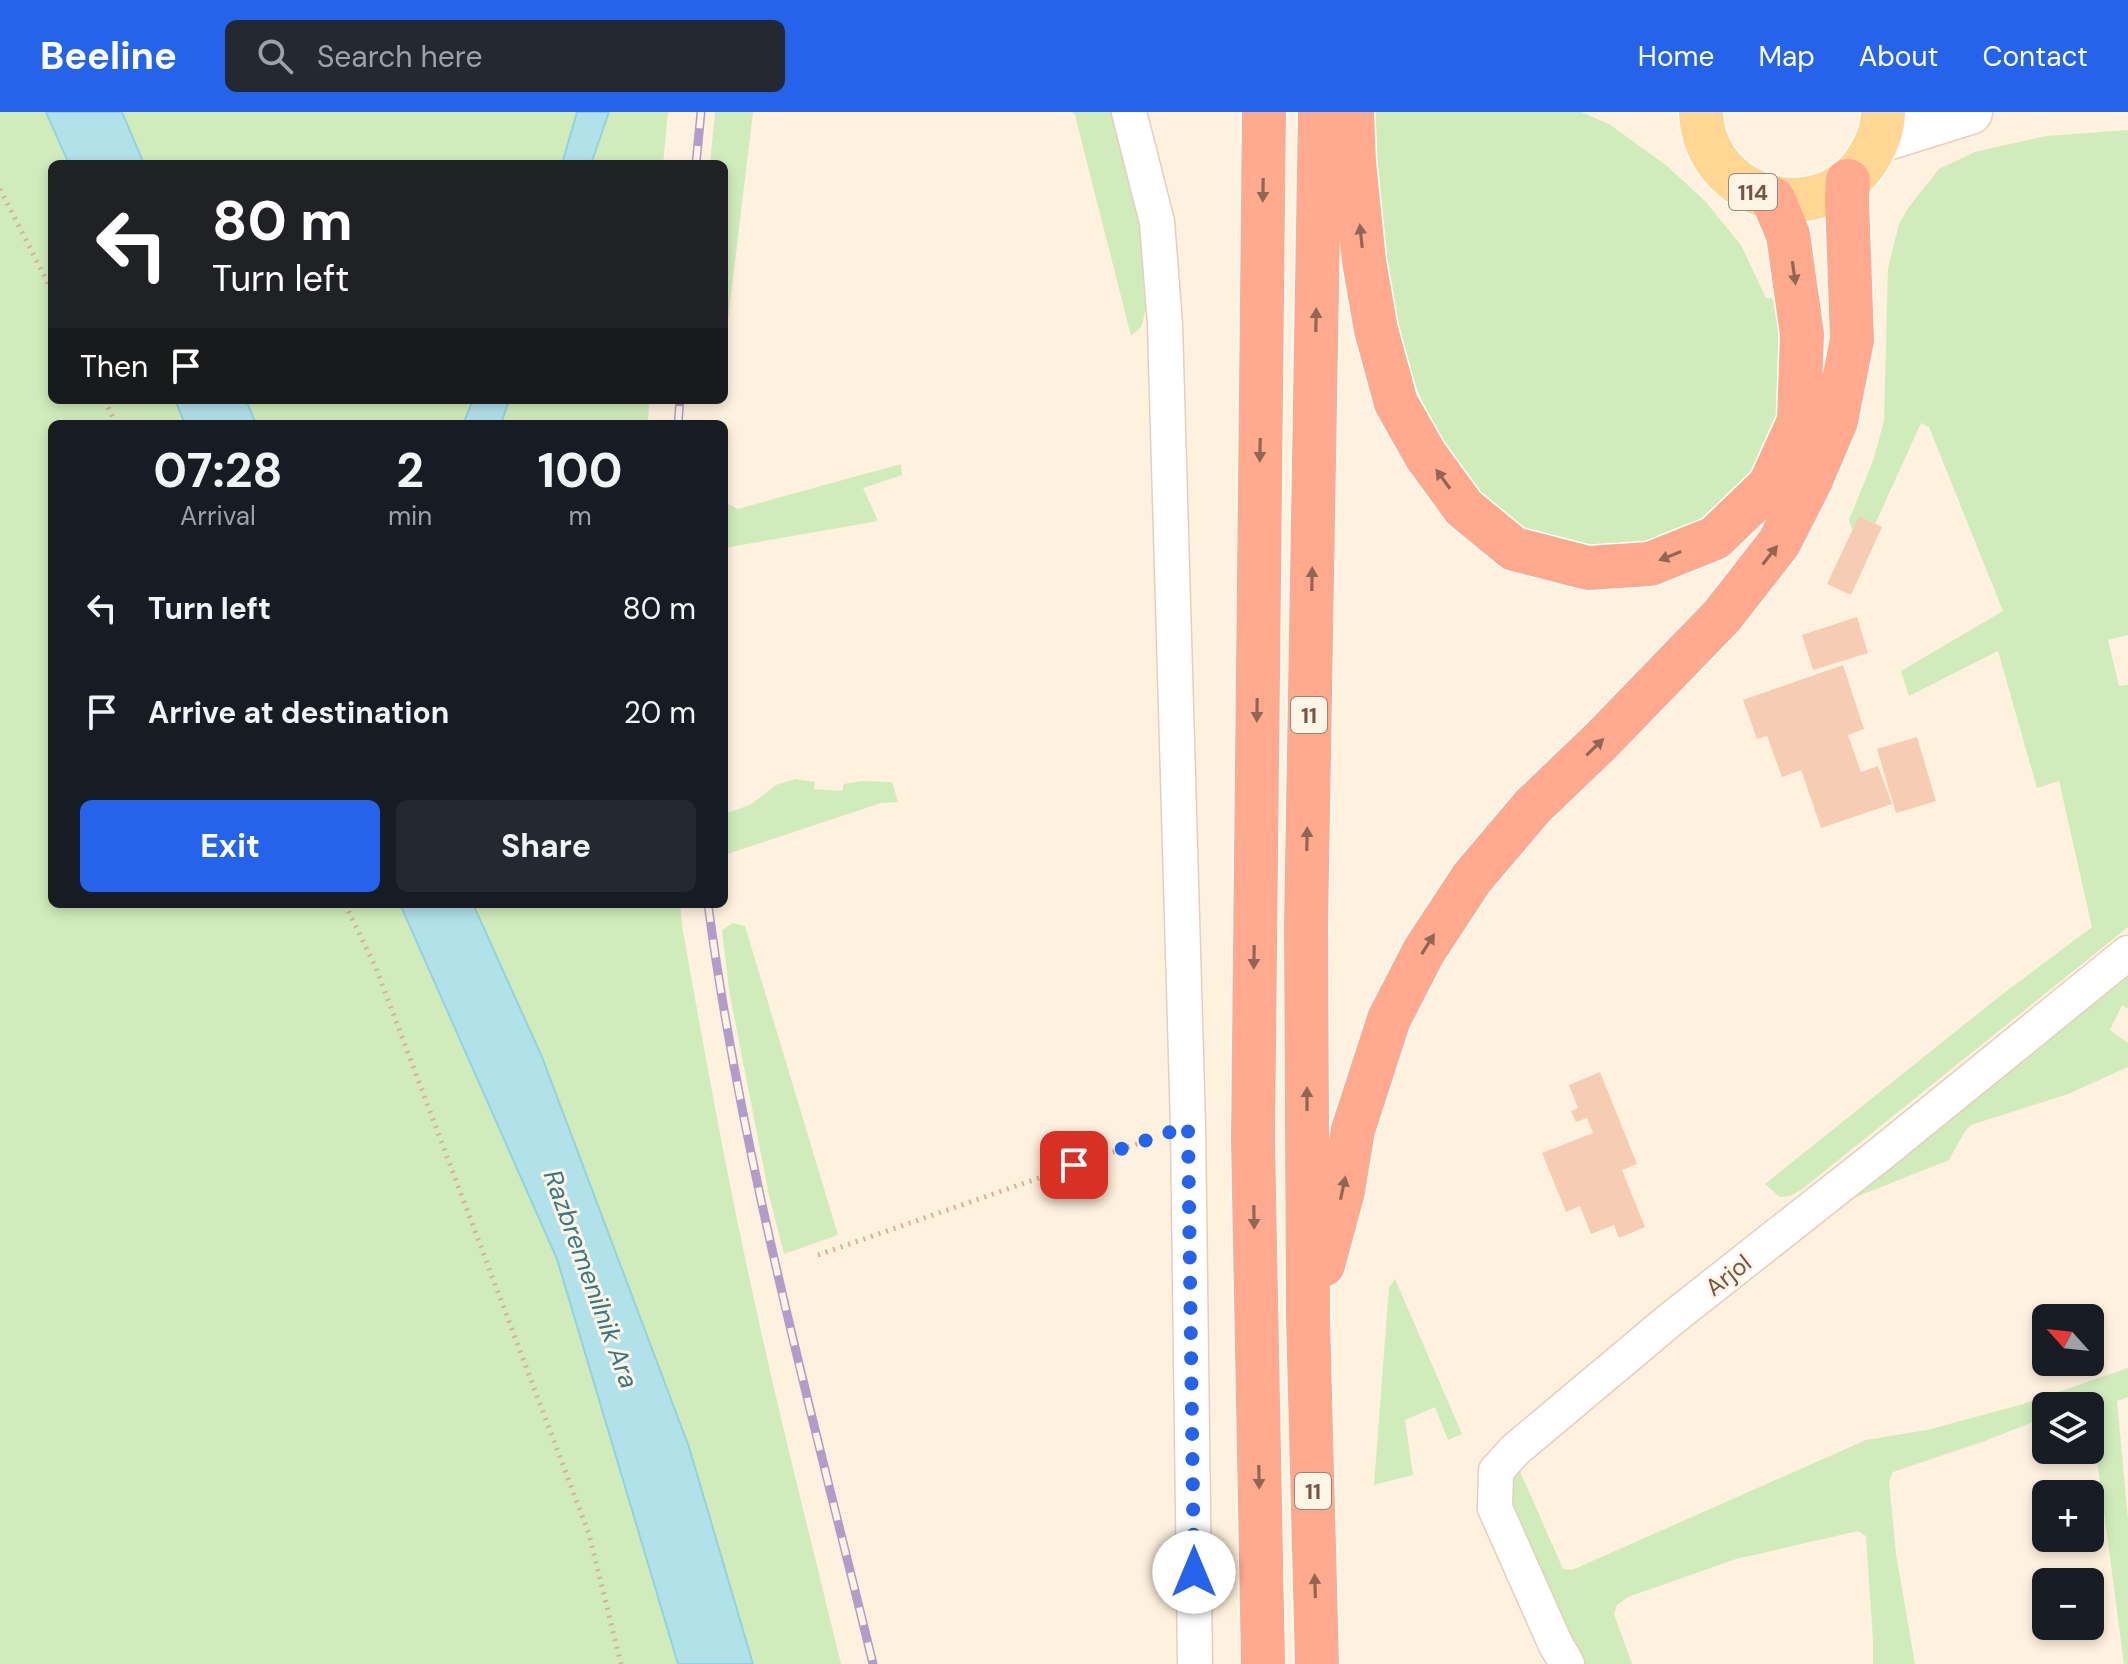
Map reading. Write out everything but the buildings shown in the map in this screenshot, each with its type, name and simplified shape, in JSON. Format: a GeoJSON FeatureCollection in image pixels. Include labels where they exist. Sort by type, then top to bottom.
{"type":"FeatureCollection","features":[{"type":"Feature","properties":{"kind":"highway","name":"11"},"geometry":{"type":"LineString","coordinates":[[1263,1664],[1253,1139],[1264,112]]}},
{"type":"Feature","properties":{"kind":"highway","name":"11"},"geometry":{"type":"LineString","coordinates":[[1317,1664],[1308,1317],[1306,926],[1320,112]]}},
{"type":"Feature","properties":{"kind":"highway"},"geometry":{"type":"LineString","coordinates":[[1352,112],[1364,261],[1376,330],[1396,403],[1426,456],[1464,508],[1514,549],[1588,568],[1650,564],[1715,538],[1770,485],[1799,421],[1802,334],[1788,235],[1773,199]]}},
{"type":"Feature","properties":{"kind":"highway"},"geometry":{"type":"LineString","coordinates":[[1308,1317],[1343,1191],[1353,1130],[1389,1019],[1424,951],[1472,878],[1533,806],[1722,616],[1779,543],[1811,480],[1836,421],[1852,340],[1848,181]]}},
{"type":"Feature","properties":{"kind":"main road","name":"114"},"geometry":{"type":"LineString","coordinates":[[1695,116],[1708,146],[1734,180],[1752,192],[1773,199],[1813,198],[1848,181],[1865,163],[1880,126]]}},
{"type":"Feature","properties":{"kind":"street"},"geometry":{"type":"LineString","coordinates":[[1129,112],[1157,222],[1165,324],[1188,1126],[1195,1664]]}},
{"type":"Feature","properties":{"kind":"street"},"geometry":{"type":"LineString","coordinates":[[1880,126],[1970,112]]}},
{"type":"Feature","properties":{"kind":"street","name":"Arjol"},"geometry":{"type":"LineString","coordinates":[[1567,1664],[1495,1508],[1496,1471],[1515,1450],[1670,1320],[2128,953]]}},
{"type":"Feature","properties":{"kind":"path"},"geometry":{"type":"LineString","coordinates":[[0,189],[48,283]]}},
{"type":"Feature","properties":{"kind":"path"},"geometry":{"type":"LineString","coordinates":[[347,908],[376,968],[589,1534],[621,1664]]}},
{"type":"Feature","properties":{"kind":"path"},"geometry":{"type":"LineString","coordinates":[[818,1255],[1188,1126]]}},
{"type":"Feature","properties":{"kind":"green space"},"geometry":{"type":"Polygon","coordinates":[[[0,112],[668,112],[663,160],[48,160],[48,404],[649,404],[648,420],[48,420],[48,908],[680,908],[747,1267],[841,1664],[0,1664],[0,112]]]}},
{"type":"Feature","properties":{"kind":"green space"},"geometry":{"type":"Polygon","coordinates":[[[715,112],[753,112],[728,320],[728,160],[710,160],[715,112]]]}},
{"type":"Feature","properties":{"kind":"green space"},"geometry":{"type":"Polygon","coordinates":[[[1072,112],[1114,112],[1146,234],[1146,306],[1142,326],[1131,336],[1075,115],[1072,112]]]}},
{"type":"Feature","properties":{"kind":"green space"},"geometry":{"type":"Polygon","coordinates":[[[1372,112],[1581,112],[1609,124],[1667,166],[1705,201],[1741,245],[1766,298],[1781,299],[1779,428],[1748,482],[1708,521],[1616,552],[1528,533],[1492,511],[1434,432],[1407,364],[1388,300],[1372,112]]]}},
{"type":"Feature","properties":{"kind":"green space"},"geometry":{"type":"Polygon","coordinates":[[[2128,130],[2128,635],[2108,640],[2119,686],[2128,685],[2128,927],[1801,1190],[1780,1197],[1765,1184],[2000,996],[2092,927],[2059,781],[2037,788],[1998,651],[1909,696],[1901,671],[2003,611],[1929,427],[1921,423],[1861,555],[1849,520],[1873,461],[1884,421],[1888,268],[1899,224],[1908,208],[1939,169],[1975,152],[2046,136],[2128,130]]]}},
{"type":"Feature","properties":{"kind":"green space"},"geometry":{"type":"Polygon","coordinates":[[[901,464],[902,475],[863,488],[878,521],[728,547],[728,504],[738,509],[901,464]]]}},
{"type":"Feature","properties":{"kind":"green space"},"geometry":{"type":"Polygon","coordinates":[[[795,779],[815,782],[814,789],[842,791],[844,784],[892,782],[898,802],[881,803],[728,854],[728,813],[750,805],[776,785],[795,779]]]}},
{"type":"Feature","properties":{"kind":"green space"},"geometry":{"type":"Polygon","coordinates":[[[733,923],[745,926],[838,1235],[784,1254],[769,1195],[729,990],[722,930],[733,923]]]}},
{"type":"Feature","properties":{"kind":"green space"},"geometry":{"type":"Polygon","coordinates":[[[2128,968],[2128,1009],[2122,1005],[2110,1030],[2128,1043],[2128,1067],[2068,1094],[1971,1125],[1949,1160],[1841,1203],[2128,968]]]}},
{"type":"Feature","properties":{"kind":"green space"},"geometry":{"type":"Polygon","coordinates":[[[1395,1279],[1462,1434],[1448,1440],[1435,1407],[1405,1420],[1413,1475],[1374,1485],[1389,1288],[1395,1279]]]}},
{"type":"Feature","properties":{"kind":"green space"},"geometry":{"type":"Polygon","coordinates":[[[2128,1368],[2128,1397],[2117,1401],[2128,1520],[2128,1664],[2124,1664],[2104,1512],[2104,1480],[2100,1480],[2098,1464],[2104,1464],[2104,1392],[2058,1392],[2128,1368]]]}},
{"type":"Feature","properties":{"kind":"green space"},"geometry":{"type":"Polygon","coordinates":[[[2032,1401],[2032,1422],[1893,1472],[1889,1481],[1896,1554],[1915,1664],[1873,1664],[1866,1536],[1858,1531],[1736,1559],[1628,1597],[1617,1605],[1614,1614],[1632,1664],[1581,1664],[1514,1521],[1510,1495],[1519,1469],[1563,1569],[1572,1570],[1866,1440],[1927,1430],[2032,1401]]]}},
{"type":"Feature","properties":{"kind":"water"},"geometry":{"type":"Polygon","coordinates":[[[46,112],[122,112],[142,160],[67,160],[46,112]]]}},
{"type":"Feature","properties":{"kind":"water"},"geometry":{"type":"Polygon","coordinates":[[[577,112],[609,112],[592,160],[563,160],[577,112]]]}},
{"type":"Feature","properties":{"kind":"water"},"geometry":{"type":"Polygon","coordinates":[[[177,404],[248,404],[254,420],[183,420],[177,404]]]}},
{"type":"Feature","properties":{"kind":"water"},"geometry":{"type":"Polygon","coordinates":[[[471,404],[508,404],[502,420],[465,420],[471,404]]]}},
{"type":"Feature","properties":{"kind":"water","name":"Razbremenilnik Ara"},"geometry":{"type":"Polygon","coordinates":[[[402,908],[475,908],[542,1057],[689,1447],[753,1664],[678,1664],[557,1259],[402,908]]]}},
{"type":"Feature","properties":{"kind":"railway"},"geometry":{"type":"LineString","coordinates":[[696,160],[701,112]]}},
{"type":"Feature","properties":{"kind":"railway"},"geometry":{"type":"LineString","coordinates":[[678,420],[680,404]]}},
{"type":"Feature","properties":{"kind":"railway"},"geometry":{"type":"LineString","coordinates":[[709,908],[722,1000],[759,1191],[873,1664]]}},
{"type":"Feature","properties":{"kind":"route"},"geometry":{"type":"LineString","coordinates":[[1074,1165],[1188,1126],[1194,1572]]}}]}
